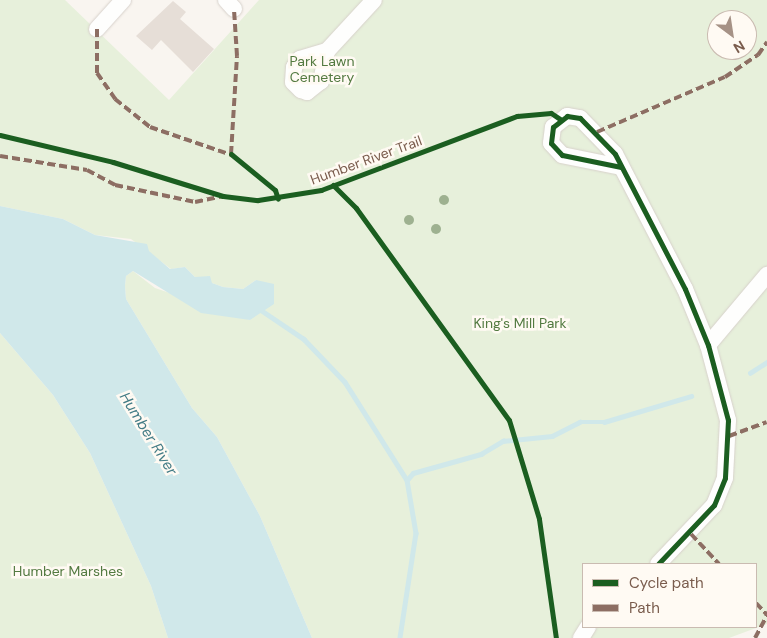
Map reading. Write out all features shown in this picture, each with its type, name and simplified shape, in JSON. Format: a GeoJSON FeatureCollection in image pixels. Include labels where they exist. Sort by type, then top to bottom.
{"type":"FeatureCollection","features":[{"type":"Feature","properties":{"kind":"street"},"geometry":{"type":"LineString","coordinates":[[97,29],[122,0]]}},
{"type":"Feature","properties":{"kind":"street"},"geometry":{"type":"LineString","coordinates":[[327,51],[374,0]]}},
{"type":"Feature","properties":{"kind":"street"},"geometry":{"type":"LineString","coordinates":[[621,167],[647,211],[708,346],[728,420],[725,478],[714,504],[659,563]]}},
{"type":"Feature","properties":{"kind":"street"},"geometry":{"type":"LineString","coordinates":[[708,346],[767,275]]}},
{"type":"Feature","properties":{"kind":"green space","name":"King's Mill Park"},"geometry":{"type":"Polygon","coordinates":[[[0,0],[65,0],[169,100],[259,0],[767,0],[767,624],[757,628],[757,563],[582,563],[582,628],[756,628],[729,638],[312,638],[260,516],[217,437],[192,408],[126,299],[126,276],[133,271],[155,288],[250,320],[256,280],[243,289],[223,287],[195,277],[185,267],[171,269],[131,239],[95,235],[63,219],[0,206],[0,0]]]}},
{"type":"Feature","properties":{"kind":"green space","name":"Humber Marshes"},"geometry":{"type":"Polygon","coordinates":[[[0,333],[53,395],[90,453],[151,586],[168,638],[0,638],[0,333]]]}},
{"type":"Feature","properties":{"kind":"water","name":"Humber River"},"geometry":{"type":"Polygon","coordinates":[[[0,206],[63,219],[95,235],[147,244],[149,251],[170,269],[185,267],[195,277],[210,276],[212,283],[223,287],[243,289],[256,280],[274,284],[274,304],[250,320],[201,313],[133,271],[126,276],[125,286],[126,299],[192,408],[217,437],[260,516],[312,638],[168,638],[151,586],[90,453],[53,395],[0,333],[0,206]]]}},
{"type":"Feature","properties":{"kind":"building"},"geometry":{"type":"Polygon","coordinates":[[[173,1],[186,12],[180,19],[214,49],[193,72],[161,40],[152,50],[136,36],[173,1]]]}},
{"type":"Feature","properties":{"kind":"waterway"},"geometry":{"type":"LineString","coordinates":[[261,310],[304,339],[345,382],[407,480],[416,533],[400,638]]}},
{"type":"Feature","properties":{"kind":"waterway"},"geometry":{"type":"LineString","coordinates":[[750,373],[767,362]]}},
{"type":"Feature","properties":{"kind":"waterway"},"geometry":{"type":"LineString","coordinates":[[407,480],[413,473],[481,454],[503,441],[552,436],[580,422],[604,422],[691,396]]}},
{"type":"Feature","properties":{"kind":"marked path"},"geometry":{"type":"LineString","coordinates":[[231,154],[237,56],[234,9]]}},
{"type":"Feature","properties":{"kind":"marked path"},"geometry":{"type":"LineString","coordinates":[[97,29],[97,73],[115,99],[150,127],[234,156]]}},
{"type":"Feature","properties":{"kind":"marked path"},"geometry":{"type":"LineString","coordinates":[[597,132],[725,77],[758,55],[767,42]]}},
{"type":"Feature","properties":{"kind":"marked path"},"geometry":{"type":"LineString","coordinates":[[0,156],[87,170],[115,185],[195,202],[223,196]]}},
{"type":"Feature","properties":{"kind":"marked path"},"geometry":{"type":"LineString","coordinates":[[729,436],[767,422]]}},
{"type":"Feature","properties":{"kind":"marked path"},"geometry":{"type":"LineString","coordinates":[[691,534],[718,563]]}},
{"type":"Feature","properties":{"kind":"marked path"},"geometry":{"type":"LineString","coordinates":[[757,604],[767,615]]}},
{"type":"Feature","properties":{"kind":"marked path"},"geometry":{"type":"LineString","coordinates":[[755,638],[767,615]]}},
{"type":"Feature","properties":{"kind":"cycle path","name":"Humber River Trail"},"geometry":{"type":"LineString","coordinates":[[0,135],[113,162],[223,196],[258,200],[321,190],[517,116],[551,113],[560,119]]}},
{"type":"Feature","properties":{"kind":"cycle path"},"geometry":{"type":"LineString","coordinates":[[621,167],[562,155],[551,143],[553,127],[567,116],[580,118],[615,154],[685,289],[708,345],[728,420],[725,478],[714,505],[659,563]]}},
{"type":"Feature","properties":{"kind":"cycle path"},"geometry":{"type":"LineString","coordinates":[[231,154],[275,190],[278,199]]}},
{"type":"Feature","properties":{"kind":"cycle path","name":"Humber River Trail"},"geometry":{"type":"LineString","coordinates":[[333,185],[356,208],[509,420],[539,519],[556,638]]}},
{"type":"Feature","properties":{"kind":"park label","name":"Park Lawn Cemetery"},"geometry":{"type":"Point","coordinates":[322,69]}}]}
